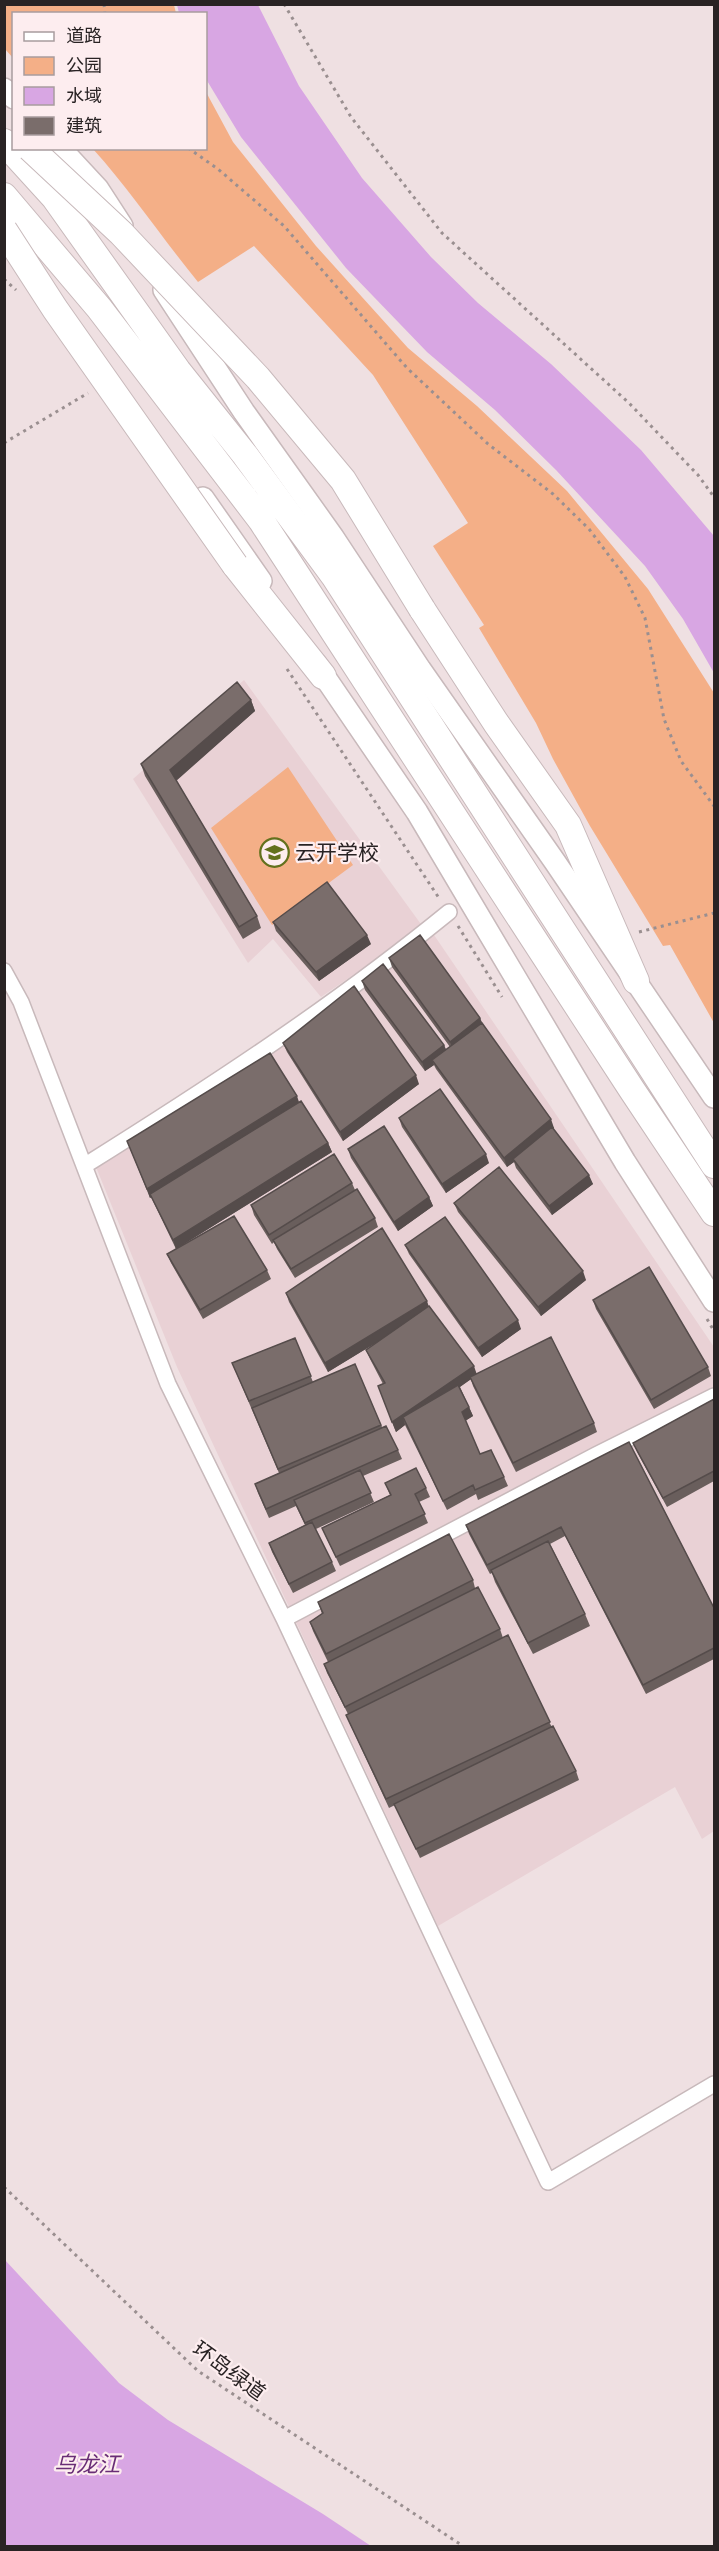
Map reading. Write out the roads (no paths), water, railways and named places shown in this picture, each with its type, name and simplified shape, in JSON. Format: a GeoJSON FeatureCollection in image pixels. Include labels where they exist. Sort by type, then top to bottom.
{"type":"FeatureCollection","features":[{"type":"Feature","properties":{"kind":"highway"},"geometry":{"type":"LineString","coordinates":[[4,142],[54,197],[178,371],[245,455],[327,567],[429,720],[714,1166]]}},
{"type":"Feature","properties":{"kind":"highway"},"geometry":{"type":"LineString","coordinates":[[32,150],[121,233],[258,378],[343,480],[422,609],[496,723],[568,825],[636,981]]}},
{"type":"Feature","properties":{"kind":"highway"},"geometry":{"type":"LineString","coordinates":[[4,196],[99,308],[261,520],[714,1213]]}},
{"type":"Feature","properties":{"kind":"highway"},"geometry":{"type":"LineString","coordinates":[[4,230],[55,309],[235,565],[323,676]]}},
{"type":"Feature","properties":{"kind":"main road"},"geometry":{"type":"LineString","coordinates":[[62,150],[98,189],[244,412],[333,537],[420,669],[555,862],[714,1097]]}},
{"type":"Feature","properties":{"kind":"main road"},"geometry":{"type":"LineString","coordinates":[[4,245],[48,293],[114,377],[237,544],[323,676],[417,812],[708,1306]]}},
{"type":"Feature","properties":{"kind":"street"},"geometry":{"type":"LineString","coordinates":[[84,1166],[210,1088],[448,912]]}},
{"type":"Feature","properties":{"kind":"street"},"geometry":{"type":"LineString","coordinates":[[4,971],[21,1002],[168,1384],[284,1619],[548,2182],[714,2084]]}},
{"type":"Feature","properties":{"kind":"street"},"geometry":{"type":"LineString","coordinates":[[284,1619],[714,1395]]}},
{"type":"Feature","properties":{"kind":"water"},"geometry":{"type":"Polygon","coordinates":[[[177,5],[258,5],[299,86],[362,178],[431,257],[478,303],[551,364],[641,450],[714,536],[714,673],[683,619],[645,566],[556,470],[495,410],[427,352],[346,268],[241,137],[207,81],[207,12],[179,12],[177,5]]]}},
{"type":"Feature","properties":{"kind":"water","name":"乌龙江"},"geometry":{"type":"Polygon","coordinates":[[[5,2260],[119,2383],[168,2420],[323,2514],[371,2546],[5,2546],[5,2260]]]}},
{"type":"Feature","properties":{"kind":"place","name":"云开学校"},"geometry":{"type":"Point","coordinates":[274,853]}}]}
